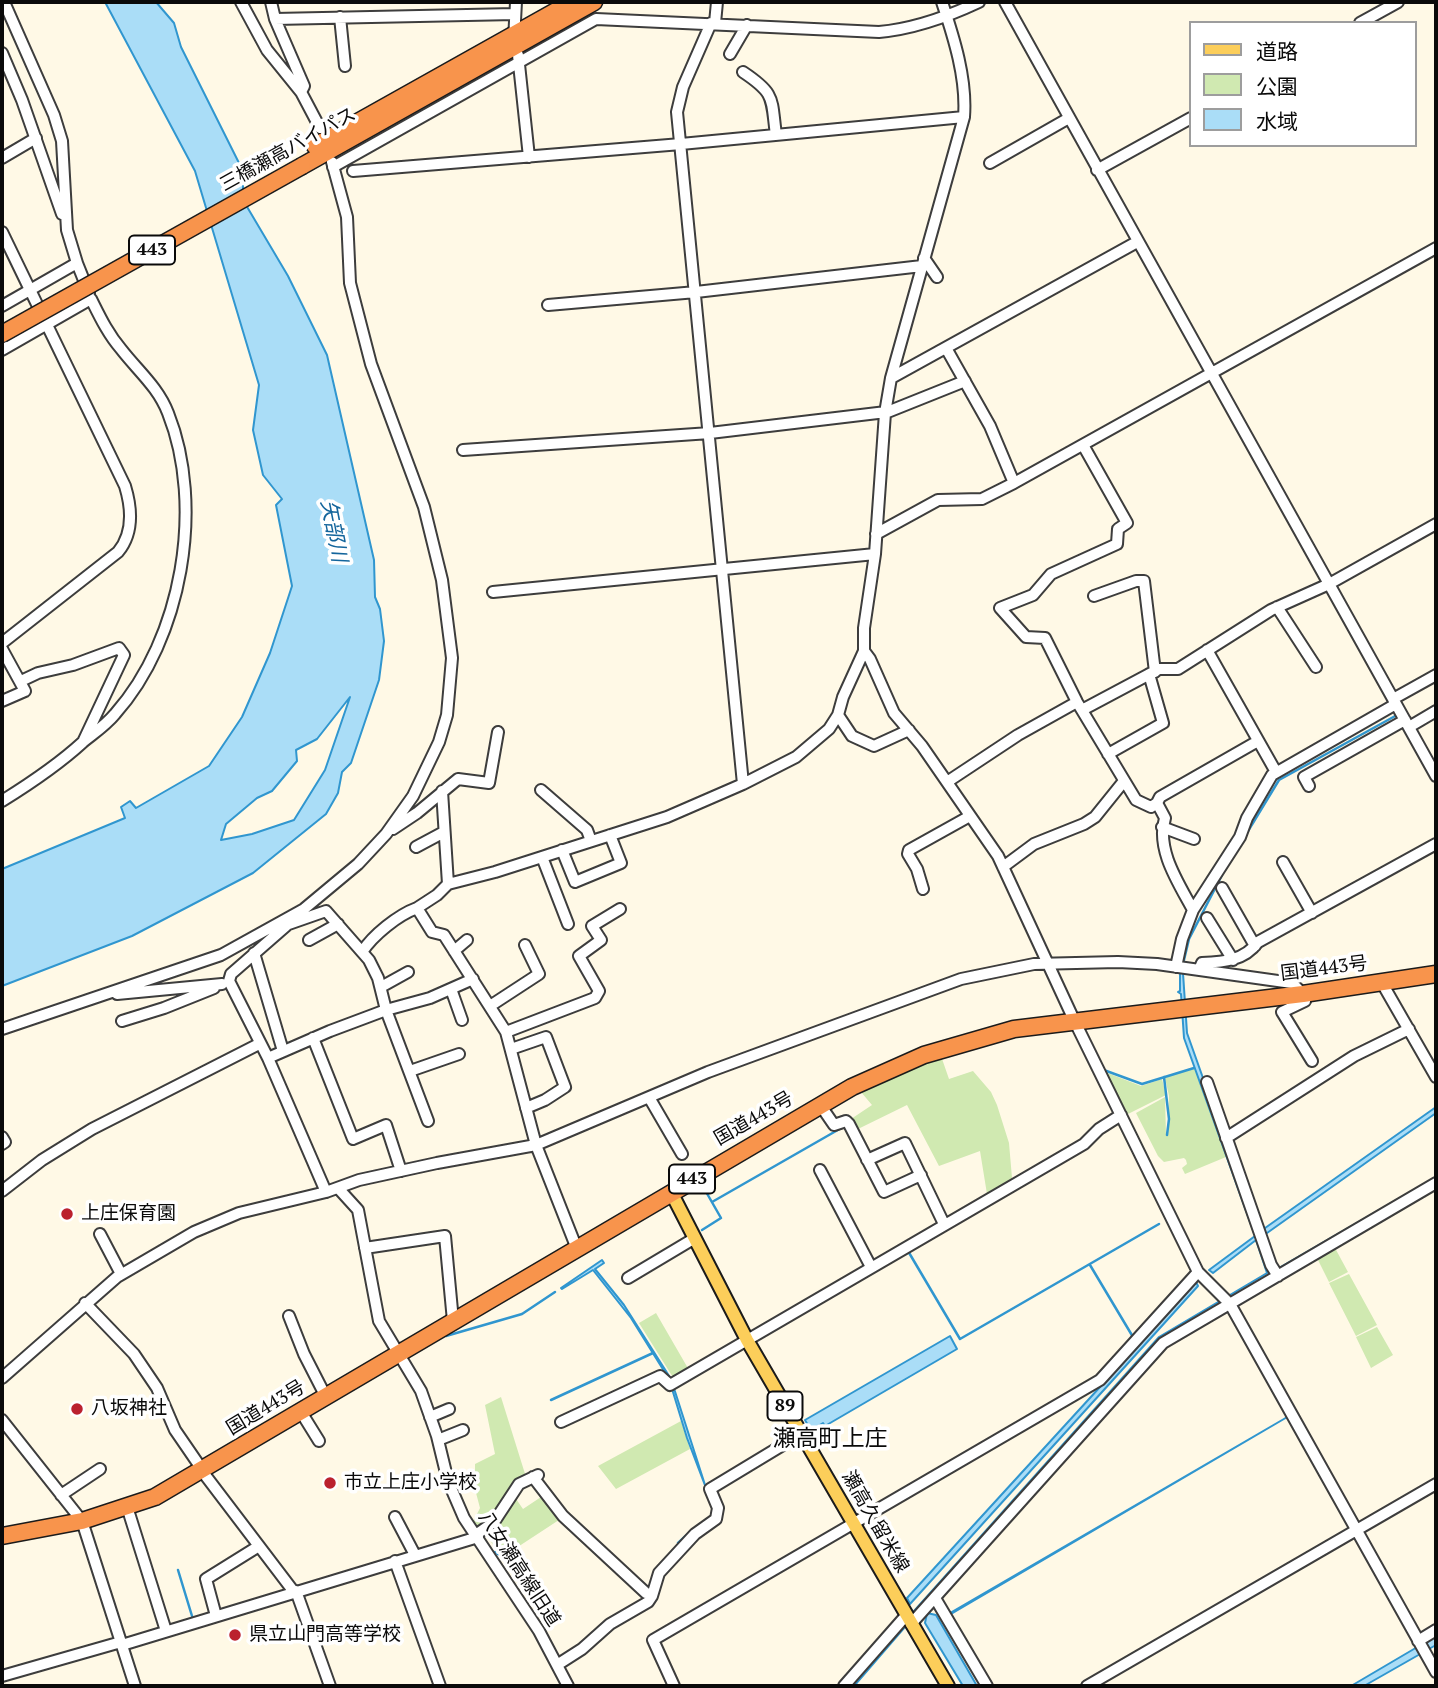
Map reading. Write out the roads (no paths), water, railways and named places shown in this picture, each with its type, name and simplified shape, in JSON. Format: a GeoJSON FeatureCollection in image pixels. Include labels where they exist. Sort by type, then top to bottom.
{"type":"FeatureCollection","features":[{"type":"Feature","properties":{"kind":"highway","name":"三橋瀬高バイパス"},"geometry":{"type":"LineString","coordinates":[[516,48],[572,2]]}},
{"type":"Feature","properties":{"kind":"highway","name":"三橋瀬高バイパス"},"geometry":{"type":"LineString","coordinates":[[2,321],[516,48],[594,2]]}},
{"type":"Feature","properties":{"kind":"highway","name":"三橋瀬高バイパス"},"geometry":{"type":"LineString","coordinates":[[2,334],[300,161]]}},
{"type":"Feature","properties":{"kind":"highway","name":"国道443号"},"geometry":{"type":"LineString","coordinates":[[2,1536],[82,1521],[155,1497],[200,1468],[301,1412],[852,1087],[924,1055],[1014,1029],[1303,994],[1436,974]]}},
{"type":"Feature","properties":{"kind":"main road","name":"瀬高久留米線"},"geometry":{"type":"LineString","coordinates":[[671,1192],[747,1340],[948,1686]]}},
{"type":"Feature","properties":{"kind":"street"},"geometry":{"type":"LineString","coordinates":[[4,2],[54,115],[62,141],[67,230]]}},
{"type":"Feature","properties":{"kind":"street"},"geometry":{"type":"LineString","coordinates":[[241,2],[267,50],[301,92],[320,128]]}},
{"type":"Feature","properties":{"kind":"street"},"geometry":{"type":"LineString","coordinates":[[271,2],[275,19],[304,86],[301,92]]}},
{"type":"Feature","properties":{"kind":"street"},"geometry":{"type":"LineString","coordinates":[[516,2],[516,48],[529,157]]}},
{"type":"Feature","properties":{"kind":"street"},"geometry":{"type":"LineString","coordinates":[[717,2],[713,23],[679,100],[677,112],[743,784]]}},
{"type":"Feature","properties":{"kind":"street"},"geometry":{"type":"LineString","coordinates":[[362,952],[369,942],[408,911],[437,895],[448,884],[667,817],[743,784],[796,757],[829,729],[838,715],[843,697],[864,651],[864,628],[877,534],[885,412],[891,378],[964,117],[966,101],[963,79],[942,2]]}},
{"type":"Feature","properties":{"kind":"street"},"geometry":{"type":"LineString","coordinates":[[947,17],[951,2]]}},
{"type":"Feature","properties":{"kind":"street"},"geometry":{"type":"LineString","coordinates":[[122,1021],[164,1008],[226,983],[230,974],[285,924],[336,883],[386,834],[413,796],[443,731],[451,687],[449,623],[442,580],[424,508],[371,364],[350,283],[346,217],[332,164],[516,48],[596,19],[879,32],[947,17],[979,2]]}},
{"type":"Feature","properties":{"kind":"street"},"geometry":{"type":"LineString","coordinates":[[1004,2],[1436,776]]}},
{"type":"Feature","properties":{"kind":"street"},"geometry":{"type":"LineString","coordinates":[[1364,21],[1398,2]]}},
{"type":"Feature","properties":{"kind":"street"},"geometry":{"type":"LineString","coordinates":[[275,19],[515,14]]}},
{"type":"Feature","properties":{"kind":"street"},"geometry":{"type":"LineString","coordinates":[[340,17],[345,66]]}},
{"type":"Feature","properties":{"kind":"street"},"geometry":{"type":"LineString","coordinates":[[730,54],[747,24]]}},
{"type":"Feature","properties":{"kind":"street"},"geometry":{"type":"LineString","coordinates":[[2,52],[36,138],[91,299],[108,332],[158,391],[168,411],[183,468],[185,537],[181,575],[172,613],[127,699],[110,720],[83,743],[36,780],[2,802]]}},
{"type":"Feature","properties":{"kind":"street"},"geometry":{"type":"LineString","coordinates":[[743,72],[765,86],[771,95],[776,135]]}},
{"type":"Feature","properties":{"kind":"street"},"geometry":{"type":"LineString","coordinates":[[353,171],[681,145],[964,117]]}},
{"type":"Feature","properties":{"kind":"street"},"geometry":{"type":"LineString","coordinates":[[990,163],[1069,118]]}},
{"type":"Feature","properties":{"kind":"street"},"geometry":{"type":"LineString","coordinates":[[1097,170],[1190,119]]}},
{"type":"Feature","properties":{"kind":"street"},"geometry":{"type":"LineString","coordinates":[[2,158],[36,138]]}},
{"type":"Feature","properties":{"kind":"street"},"geometry":{"type":"LineString","coordinates":[[2,643],[118,552],[127,541],[129,532],[125,486],[31,289],[3,239]]}},
{"type":"Feature","properties":{"kind":"street"},"geometry":{"type":"LineString","coordinates":[[891,378],[1137,242]]}},
{"type":"Feature","properties":{"kind":"street"},"geometry":{"type":"LineString","coordinates":[[877,534],[938,500],[982,499],[1014,483],[1436,248]]}},
{"type":"Feature","properties":{"kind":"street"},"geometry":{"type":"LineString","coordinates":[[923,262],[937,277]]}},
{"type":"Feature","properties":{"kind":"street"},"geometry":{"type":"LineString","coordinates":[[548,304],[696,292],[923,262]]}},
{"type":"Feature","properties":{"kind":"street"},"geometry":{"type":"LineString","coordinates":[[2,306],[77,263]]}},
{"type":"Feature","properties":{"kind":"street"},"geometry":{"type":"LineString","coordinates":[[2,350],[91,299]]}},
{"type":"Feature","properties":{"kind":"street"},"geometry":{"type":"LineString","coordinates":[[946,348],[990,426],[1014,483]]}},
{"type":"Feature","properties":{"kind":"street"},"geometry":{"type":"LineString","coordinates":[[463,450],[710,433],[885,412],[965,381]]}},
{"type":"Feature","properties":{"kind":"street"},"geometry":{"type":"LineString","coordinates":[[1083,445],[1127,523],[1118,528],[1117,544],[1051,574],[1033,594],[1000,608],[1026,636],[1045,638],[1080,706],[1136,800],[1151,807],[1160,797],[1258,741]]}},
{"type":"Feature","properties":{"kind":"street"},"geometry":{"type":"LineString","coordinates":[[947,782],[1018,735],[1152,673],[1178,669],[1277,607],[1329,584],[1436,524]]}},
{"type":"Feature","properties":{"kind":"street"},"geometry":{"type":"LineString","coordinates":[[493,592],[875,554]]}},
{"type":"Feature","properties":{"kind":"street"},"geometry":{"type":"LineString","coordinates":[[1094,596],[1136,581],[1144,581],[1152,673],[1163,723],[1108,754]]}},
{"type":"Feature","properties":{"kind":"street"},"geometry":{"type":"LineString","coordinates":[[1277,607],[1316,667]]}},
{"type":"Feature","properties":{"kind":"street"},"geometry":{"type":"LineString","coordinates":[[21,681],[38,673],[73,665],[119,648],[124,655],[83,743]]}},
{"type":"Feature","properties":{"kind":"street"},"geometry":{"type":"LineString","coordinates":[[2,649],[25,691],[2,701]]}},
{"type":"Feature","properties":{"kind":"street"},"geometry":{"type":"LineString","coordinates":[[1207,650],[1276,772]]}},
{"type":"Feature","properties":{"kind":"street"},"geometry":{"type":"LineString","coordinates":[[864,651],[894,713],[947,782],[1003,867],[1074,1020],[1198,1272],[1230,1304],[1418,1640],[1432,1656],[1436,1672]]}},
{"type":"Feature","properties":{"kind":"street"},"geometry":{"type":"LineString","coordinates":[[1176,967],[1182,939],[1193,910],[1240,837],[1247,818],[1276,772],[1436,675]]}},
{"type":"Feature","properties":{"kind":"street"},"geometry":{"type":"LineString","coordinates":[[1309,786],[1304,777],[1407,723],[1436,711]]}},
{"type":"Feature","properties":{"kind":"street"},"geometry":{"type":"LineString","coordinates":[[838,715],[852,736],[874,746],[909,730]]}},
{"type":"Feature","properties":{"kind":"street"},"geometry":{"type":"LineString","coordinates":[[386,834],[417,813],[457,779],[489,783],[498,732]]}},
{"type":"Feature","properties":{"kind":"street"},"geometry":{"type":"LineString","coordinates":[[1003,867],[1034,844],[1095,817],[1124,781]]}},
{"type":"Feature","properties":{"kind":"street"},"geometry":{"type":"LineString","coordinates":[[541,790],[587,830],[591,841]]}},
{"type":"Feature","properties":{"kind":"street"},"geometry":{"type":"LineString","coordinates":[[442,791],[448,884]]}},
{"type":"Feature","properties":{"kind":"street"},"geometry":{"type":"LineString","coordinates":[[1157,803],[1164,818],[1162,827],[1170,867],[1193,910]]}},
{"type":"Feature","properties":{"kind":"street"},"geometry":{"type":"LineString","coordinates":[[923,889],[917,869],[908,854],[909,850],[970,816]]}},
{"type":"Feature","properties":{"kind":"street"},"geometry":{"type":"LineString","coordinates":[[1162,827],[1194,839]]}},
{"type":"Feature","properties":{"kind":"street"},"geometry":{"type":"LineString","coordinates":[[416,847],[444,832]]}},
{"type":"Feature","properties":{"kind":"street"},"geometry":{"type":"LineString","coordinates":[[562,850],[575,882],[621,863],[610,835]]}},
{"type":"Feature","properties":{"kind":"street"},"geometry":{"type":"LineString","coordinates":[[1199,970],[1202,963],[1233,960],[1258,942],[1436,844]]}},
{"type":"Feature","properties":{"kind":"street"},"geometry":{"type":"LineString","coordinates":[[542,857],[568,924]]}},
{"type":"Feature","properties":{"kind":"street"},"geometry":{"type":"LineString","coordinates":[[1283,862],[1312,913]]}},
{"type":"Feature","properties":{"kind":"street"},"geometry":{"type":"LineString","coordinates":[[1222,888],[1255,946]]}},
{"type":"Feature","properties":{"kind":"street"},"geometry":{"type":"LineString","coordinates":[[417,908],[432,932],[444,935],[506,1032],[536,1145],[577,1249]]}},
{"type":"Feature","properties":{"kind":"street"},"geometry":{"type":"LineString","coordinates":[[506,1032],[595,998],[599,991],[579,956],[601,940],[592,926],[620,909]]}},
{"type":"Feature","properties":{"kind":"street"},"geometry":{"type":"LineString","coordinates":[[2,1029],[221,955],[285,924],[326,911],[369,960],[382,987],[387,1010],[428,1121]]}},
{"type":"Feature","properties":{"kind":"street"},"geometry":{"type":"LineString","coordinates":[[1207,918],[1233,960]]}},
{"type":"Feature","properties":{"kind":"street"},"geometry":{"type":"LineString","coordinates":[[309,940],[338,924]]}},
{"type":"Feature","properties":{"kind":"street"},"geometry":{"type":"LineString","coordinates":[[454,951],[467,940]]}},
{"type":"Feature","properties":{"kind":"street"},"geometry":{"type":"LineString","coordinates":[[490,1006],[540,974],[525,945]]}},
{"type":"Feature","properties":{"kind":"street"},"geometry":{"type":"LineString","coordinates":[[254,953],[282,1051]]}},
{"type":"Feature","properties":{"kind":"street"},"geometry":{"type":"LineString","coordinates":[[2,1376],[121,1274],[194,1232],[239,1213],[326,1192],[359,1180],[536,1145],[733,1063],[961,979],[1034,964],[1118,962],[1292,983],[1303,994],[1305,1001],[1282,1012],[1312,1061]]}},
{"type":"Feature","properties":{"kind":"street"},"geometry":{"type":"LineString","coordinates":[[382,987],[408,972]]}},
{"type":"Feature","properties":{"kind":"street"},"geometry":{"type":"LineString","coordinates":[[268,1058],[313,1038],[387,1010],[430,998],[473,979]]}},
{"type":"Feature","properties":{"kind":"street"},"geometry":{"type":"LineString","coordinates":[[105,995],[226,983]]}},
{"type":"Feature","properties":{"kind":"street"},"geometry":{"type":"LineString","coordinates":[[226,983],[268,1058],[326,1192]]}},
{"type":"Feature","properties":{"kind":"street"},"geometry":{"type":"LineString","coordinates":[[1382,983],[1436,1077]]}},
{"type":"Feature","properties":{"kind":"street"},"geometry":{"type":"LineString","coordinates":[[451,989],[462,1020]]}},
{"type":"Feature","properties":{"kind":"street"},"geometry":{"type":"LineString","coordinates":[[1226,1138],[1354,1056],[1409,1030]]}},
{"type":"Feature","properties":{"kind":"street"},"geometry":{"type":"LineString","coordinates":[[511,1049],[545,1037],[565,1087],[526,1108]]}},
{"type":"Feature","properties":{"kind":"street"},"geometry":{"type":"LineString","coordinates":[[313,1038],[353,1139],[386,1125],[401,1171]]}},
{"type":"Feature","properties":{"kind":"street"},"geometry":{"type":"LineString","coordinates":[[2,1191],[42,1160],[92,1129],[259,1044]]}},
{"type":"Feature","properties":{"kind":"street"},"geometry":{"type":"LineString","coordinates":[[410,1071],[459,1054]]}},
{"type":"Feature","properties":{"kind":"street"},"geometry":{"type":"LineString","coordinates":[[1206,1082],[1271,1265],[1278,1276]]}},
{"type":"Feature","properties":{"kind":"street"},"geometry":{"type":"LineString","coordinates":[[650,1098],[682,1154]]}},
{"type":"Feature","properties":{"kind":"street"},"geometry":{"type":"LineString","coordinates":[[823,1109],[834,1125],[846,1121],[849,1125],[884,1192],[921,1175]]}},
{"type":"Feature","properties":{"kind":"street"},"geometry":{"type":"LineString","coordinates":[[561,1422],[660,1376],[670,1385],[1084,1144],[1099,1129],[1121,1115]]}},
{"type":"Feature","properties":{"kind":"street"},"geometry":{"type":"LineString","coordinates":[[2,1137],[5,1142],[2,1144]]}},
{"type":"Feature","properties":{"kind":"street"},"geometry":{"type":"LineString","coordinates":[[867,1160],[905,1143],[944,1224]]}},
{"type":"Feature","properties":{"kind":"street"},"geometry":{"type":"LineString","coordinates":[[820,1170],[871,1267]]}},
{"type":"Feature","properties":{"kind":"street"},"geometry":{"type":"LineString","coordinates":[[844,1686],[907,1619],[935,1598],[1163,1343],[1436,1183]]}},
{"type":"Feature","properties":{"kind":"street","name":"八女瀬高線旧道"},"geometry":{"type":"LineString","coordinates":[[338,1188],[358,1210],[379,1321],[421,1391],[455,1499],[464,1518],[539,1631],[568,1686]]}},
{"type":"Feature","properties":{"kind":"street"},"geometry":{"type":"LineString","coordinates":[[100,1234],[121,1274]]}},
{"type":"Feature","properties":{"kind":"street"},"geometry":{"type":"LineString","coordinates":[[365,1248],[445,1236],[453,1321]]}},
{"type":"Feature","properties":{"kind":"street"},"geometry":{"type":"LineString","coordinates":[[628,1278],[695,1238]]}},
{"type":"Feature","properties":{"kind":"street"},"geometry":{"type":"LineString","coordinates":[[674,1686],[653,1640],[1100,1381],[1198,1272]]}},
{"type":"Feature","properties":{"kind":"street"},"geometry":{"type":"LineString","coordinates":[[85,1303],[134,1354],[157,1388],[175,1430],[200,1468],[295,1591],[330,1686]]}},
{"type":"Feature","properties":{"kind":"street"},"geometry":{"type":"LineString","coordinates":[[289,1316],[304,1354],[326,1397]]}},
{"type":"Feature","properties":{"kind":"street"},"geometry":{"type":"LineString","coordinates":[[430,1416],[449,1409]]}},
{"type":"Feature","properties":{"kind":"street"},"geometry":{"type":"LineString","coordinates":[[301,1412],[319,1441]]}},
{"type":"Feature","properties":{"kind":"street"},"geometry":{"type":"LineString","coordinates":[[2,1420],[82,1521],[135,1686]]}},
{"type":"Feature","properties":{"kind":"street"},"geometry":{"type":"LineString","coordinates":[[438,1440],[463,1430]]}},
{"type":"Feature","properties":{"kind":"street"},"geometry":{"type":"LineString","coordinates":[[557,1665],[582,1649],[610,1623],[648,1602],[659,1573],[695,1534],[716,1519],[718,1508],[710,1489],[802,1434]]}},
{"type":"Feature","properties":{"kind":"street"},"geometry":{"type":"LineString","coordinates":[[61,1495],[100,1469]]}},
{"type":"Feature","properties":{"kind":"street"},"geometry":{"type":"LineString","coordinates":[[2,1676],[166,1631],[477,1536],[494,1522],[519,1484],[535,1476],[563,1517],[646,1593]]}},
{"type":"Feature","properties":{"kind":"street"},"geometry":{"type":"LineString","coordinates":[[1087,1686],[1436,1484]]}},
{"type":"Feature","properties":{"kind":"street"},"geometry":{"type":"LineString","coordinates":[[129,1513],[166,1631]]}},
{"type":"Feature","properties":{"kind":"street"},"geometry":{"type":"LineString","coordinates":[[395,1517],[415,1555]]}},
{"type":"Feature","properties":{"kind":"street"},"geometry":{"type":"LineString","coordinates":[[216,1616],[206,1580],[259,1546]]}},
{"type":"Feature","properties":{"kind":"street"},"geometry":{"type":"LineString","coordinates":[[395,1561],[440,1686]]}},
{"type":"Feature","properties":{"kind":"street"},"geometry":{"type":"LineString","coordinates":[[935,1598],[986,1686]]}},
{"type":"Feature","properties":{"kind":"street"},"geometry":{"type":"LineString","coordinates":[[1418,1640],[1436,1630]]}},
{"type":"Feature","properties":{"kind":"water","name":"矢部川"},"geometry":{"type":"Polygon","coordinates":[[[105,2],[156,2],[174,23],[181,47],[243,171],[243,200],[288,276],[327,355],[374,560],[375,597],[380,609],[384,641],[379,680],[351,763],[342,772],[338,793],[326,814],[253,873],[132,936],[2,986],[2,869],[125,818],[121,807],[130,801],[136,808],[209,766],[242,717],[270,653],[292,586],[276,505],[282,499],[263,475],[253,430],[259,385],[195,171],[105,2]],[[350,697],[317,739],[296,750],[297,761],[272,791],[257,798],[226,824],[221,840],[252,834],[294,820],[325,770],[350,697]]]}},
{"type":"Feature","properties":{"kind":"water"},"geometry":{"type":"Polygon","coordinates":[[[1180,971],[1183,973],[1187,1033],[1258,1233],[1436,1107],[1436,1113],[1260,1238],[1272,1272],[1436,1177],[1436,1180],[1163,1339],[854,1686],[847,1686],[1159,1337],[1267,1273],[1256,1240],[1213,1273],[1209,1270],[1255,1236],[1184,1038],[1181,994],[1178,992],[1180,971]]]}},
{"type":"Feature","properties":{"kind":"water"},"geometry":{"type":"Polygon","coordinates":[[[602,1260],[604,1263],[595,1269],[624,1305],[671,1379],[706,1488],[669,1379],[631,1318],[593,1270],[561,1288],[602,1260]]]}},
{"type":"Feature","properties":{"kind":"water"},"geometry":{"type":"Polygon","coordinates":[[[1196,1282],[1198,1286],[910,1604],[907,1598],[1196,1282]]]}},
{"type":"Feature","properties":{"kind":"water"},"geometry":{"type":"Polygon","coordinates":[[[950,1336],[957,1349],[825,1426],[823,1423],[813,1434],[805,1420],[950,1336]]]}},
{"type":"Feature","properties":{"kind":"water"},"geometry":{"type":"Polygon","coordinates":[[[1289,1416],[951,1614],[950,1613],[1289,1416]]]}},
{"type":"Feature","properties":{"kind":"water"},"geometry":{"type":"Polygon","coordinates":[[[927,1613],[936,1615],[977,1686],[963,1686],[925,1623],[927,1613]]]}},
{"type":"Feature","properties":{"kind":"water"},"geometry":{"type":"Polygon","coordinates":[[[1436,1636],[1436,1645],[1364,1686],[1351,1686],[1436,1636]]]}},
{"type":"Feature","properties":{"kind":"waterway"},"geometry":{"type":"LineString","coordinates":[[1245,836],[1279,780],[1397,715]]}},
{"type":"Feature","properties":{"kind":"waterway"},"geometry":{"type":"LineString","coordinates":[[1183,964],[1189,939],[1222,875]]}},
{"type":"Feature","properties":{"kind":"waterway"},"geometry":{"type":"LineString","coordinates":[[1101,1069],[1142,1084],[1194,1068]]}},
{"type":"Feature","properties":{"kind":"waterway"},"geometry":{"type":"LineString","coordinates":[[1164,1077],[1169,1119],[1167,1135]]}},
{"type":"Feature","properties":{"kind":"waterway"},"geometry":{"type":"LineString","coordinates":[[712,1202],[843,1127]]}},
{"type":"Feature","properties":{"kind":"waterway"},"geometry":{"type":"LineString","coordinates":[[701,1183],[721,1218],[702,1230]]}},
{"type":"Feature","properties":{"kind":"waterway"},"geometry":{"type":"LineString","coordinates":[[908,1251],[960,1339],[1159,1224]]}},
{"type":"Feature","properties":{"kind":"waterway"},"geometry":{"type":"LineString","coordinates":[[1090,1265],[1133,1337]]}},
{"type":"Feature","properties":{"kind":"waterway"},"geometry":{"type":"LineString","coordinates":[[446,1336],[522,1314],[555,1292]]}},
{"type":"Feature","properties":{"kind":"waterway"},"geometry":{"type":"LineString","coordinates":[[551,1400],[653,1353]]}},
{"type":"Feature","properties":{"kind":"waterway"},"geometry":{"type":"LineString","coordinates":[[678,1543],[691,1531]]}},
{"type":"Feature","properties":{"kind":"waterway"},"geometry":{"type":"LineString","coordinates":[[495,1552],[502,1557]]}},
{"type":"Feature","properties":{"kind":"waterway"},"geometry":{"type":"LineString","coordinates":[[178,1570],[192,1616]]}},
{"type":"Feature","properties":{"kind":"place","name":"上庄保育園"},"geometry":{"type":"Point","coordinates":[67,1214]}},
{"type":"Feature","properties":{"kind":"place","name":"八坂神社"},"geometry":{"type":"Point","coordinates":[77,1409]}},
{"type":"Feature","properties":{"kind":"place","name":"市立上庄小学校"},"geometry":{"type":"Point","coordinates":[330,1483]}},
{"type":"Feature","properties":{"kind":"place","name":"県立山門高等学校"},"geometry":{"type":"Point","coordinates":[235,1635]}},
{"type":"Feature","properties":{"kind":"district","name":"瀬高町上庄"},"geometry":{"type":"Point","coordinates":[830,1439]}}]}
